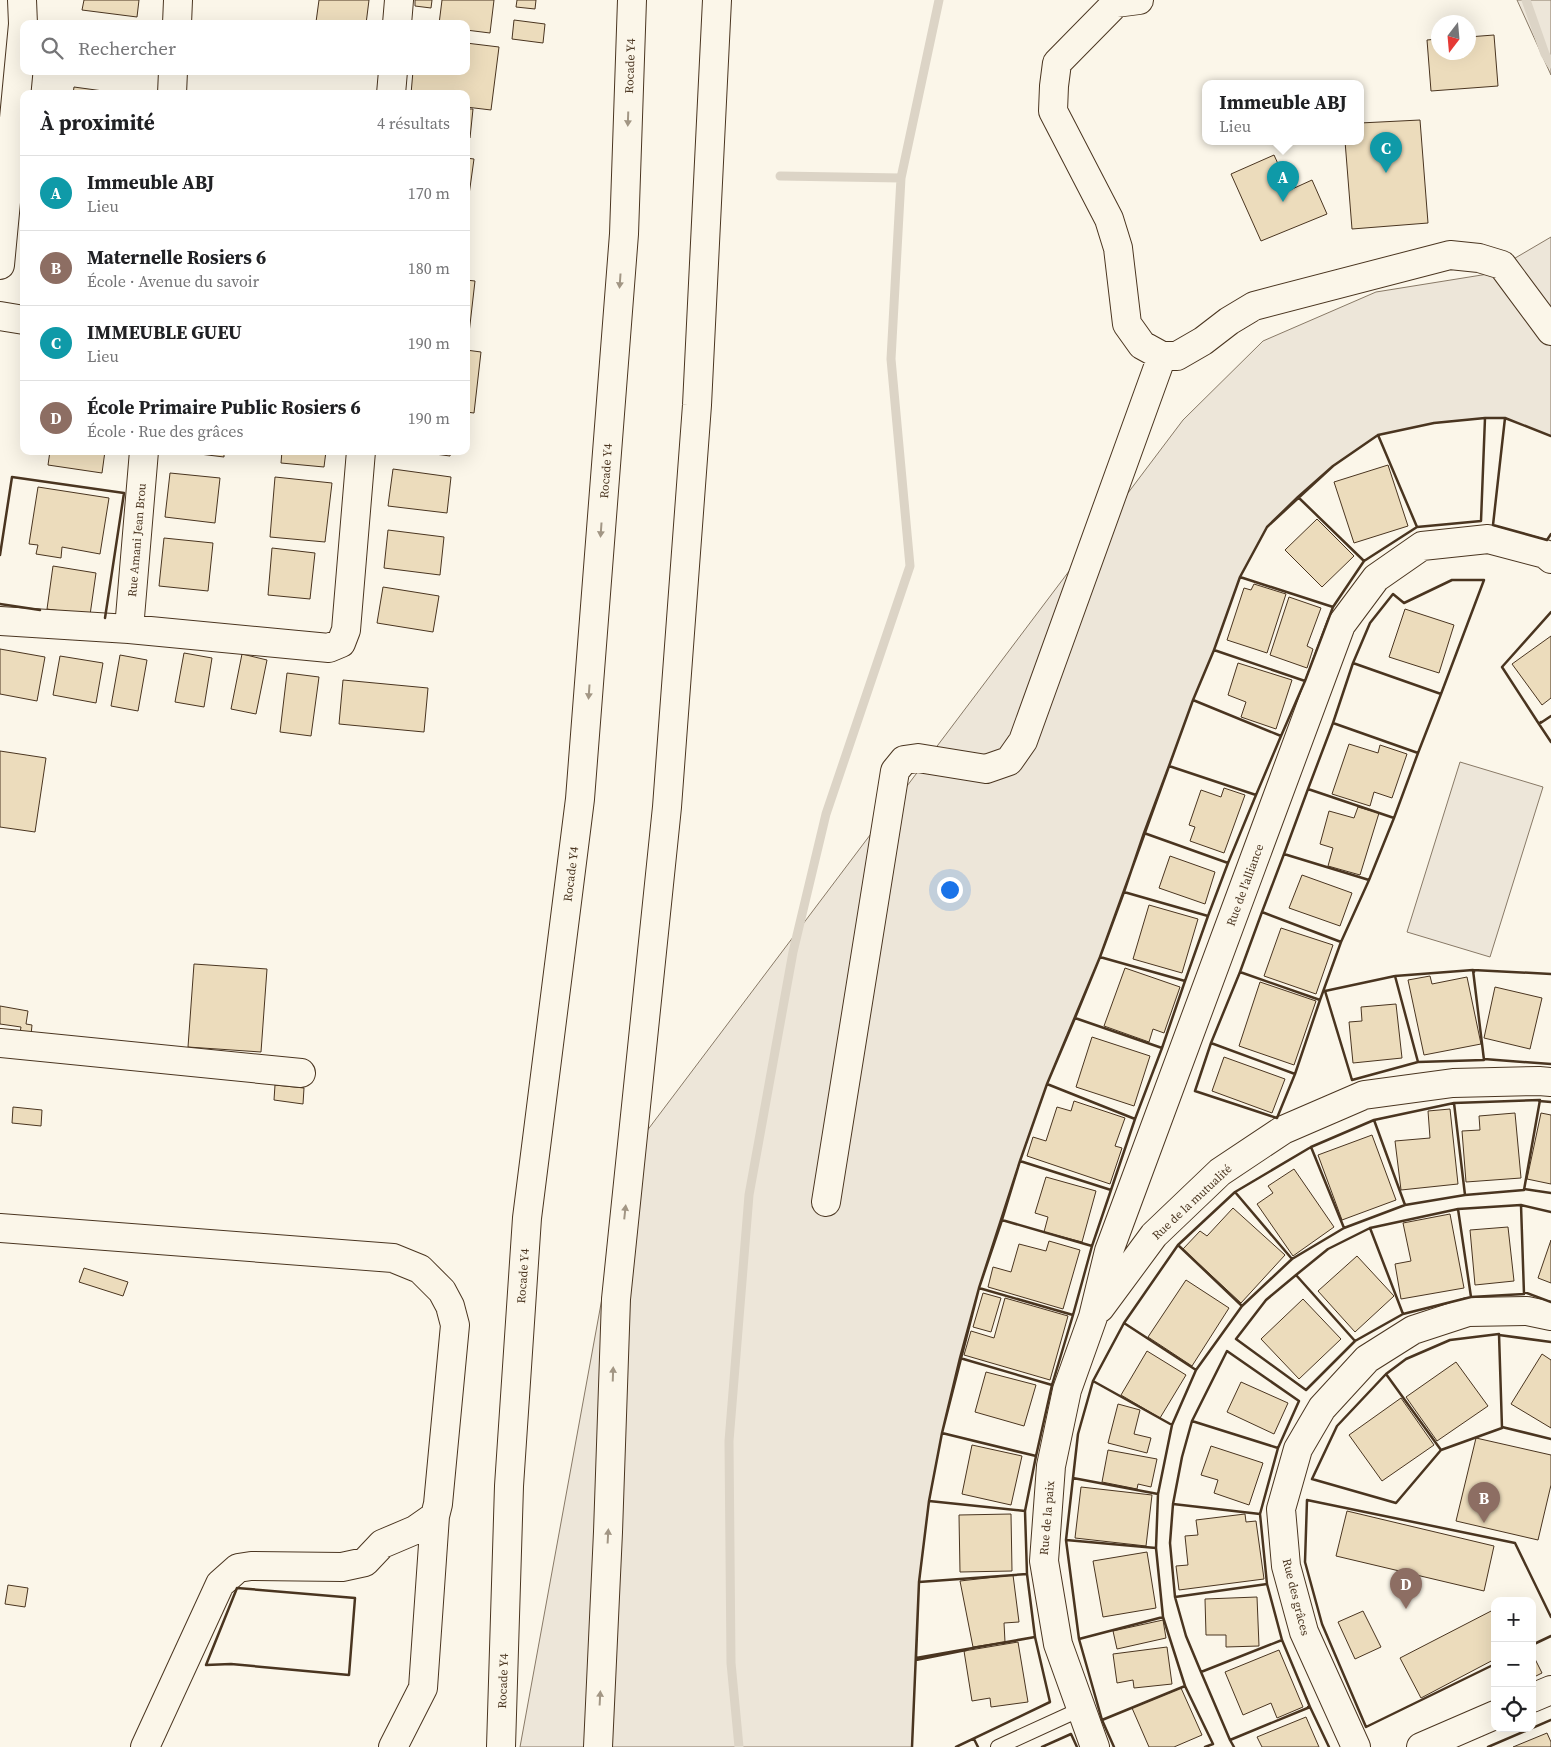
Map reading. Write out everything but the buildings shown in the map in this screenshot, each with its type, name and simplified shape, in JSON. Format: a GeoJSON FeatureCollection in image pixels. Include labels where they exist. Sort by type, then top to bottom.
{"type":"FeatureCollection","features":[{"type":"Feature","properties":{"kind":"main road"},"geometry":{"type":"LineString","coordinates":[[22,0],[23,20]]}},
{"type":"Feature","properties":{"kind":"main road"},"geometry":{"type":"LineString","coordinates":[[177,20],[178,0]]}},
{"type":"Feature","properties":{"kind":"main road"},"geometry":{"type":"LineString","coordinates":[[397,20],[399,0]]}},
{"type":"Feature","properties":{"kind":"main road","name":"Rocade Y4"},"geometry":{"type":"LineString","coordinates":[[501,1747],[509,1486],[527,1218],[580,799],[624,234],[632,0]]}},
{"type":"Feature","properties":{"kind":"main road"},"geometry":{"type":"LineString","coordinates":[[598,1747],[616,1299],[667,807],[697,405],[717,0]]}},
{"type":"Feature","properties":{"kind":"main road"},"geometry":{"type":"LineString","coordinates":[[1124,1],[1057,63],[1053,111],[1109,219],[1118,248],[1127,324],[1142,345],[1162,356],[1176,356],[1254,306],[1450,255],[1479,258],[1502,265],[1551,331]]}},
{"type":"Feature","properties":{"kind":"main road"},"geometry":{"type":"LineString","coordinates":[[0,265],[20,55]]}},
{"type":"Feature","properties":{"kind":"main road"},"geometry":{"type":"LineString","coordinates":[[172,90],[173,75]]}},
{"type":"Feature","properties":{"kind":"main road"},"geometry":{"type":"LineString","coordinates":[[392,90],[393,75]]}},
{"type":"Feature","properties":{"kind":"main road"},"geometry":{"type":"LineString","coordinates":[[0,316],[20,319]]}},
{"type":"Feature","properties":{"kind":"main road"},"geometry":{"type":"LineString","coordinates":[[826,1202],[895,771],[904,760],[918,758],[986,769],[1009,761],[1023,740],[1162,356]]}},
{"type":"Feature","properties":{"kind":"main road","name":"Rue Amani Jean Brou"},"geometry":{"type":"LineString","coordinates":[[129,629],[144,455]]}},
{"type":"Feature","properties":{"kind":"main road"},"geometry":{"type":"LineString","coordinates":[[0,621],[129,629],[329,648],[340,643],[346,630],[361,455]]}},
{"type":"Feature","properties":{"kind":"main road","name":"Rue de l'alliance"},"geometry":{"type":"LineString","coordinates":[[1093,1317],[1109,1251],[1341,625],[1376,578],[1422,546],[1488,539],[1546,554],[1551,559]]}},
{"type":"Feature","properties":{"kind":"main road"},"geometry":{"type":"LineString","coordinates":[[0,1043],[301,1073]]}},
{"type":"Feature","properties":{"kind":"main road","name":"Rue de la mutualité"},"geometry":{"type":"LineString","coordinates":[[1093,1317],[1154,1235],[1220,1172],[1283,1130],[1364,1095],[1453,1083],[1539,1080],[1551,1082]]}},
{"type":"Feature","properties":{"kind":"main road"},"geometry":{"type":"LineString","coordinates":[[0,1228],[393,1258],[420,1269],[442,1291],[450,1306],[455,1326],[438,1504],[435,1516],[422,1688],[393,1747]]}},
{"type":"Feature","properties":{"kind":"main road","name":"Rue des grâces"},"geometry":{"type":"LineString","coordinates":[[1356,1747],[1304,1632],[1286,1566],[1282,1509],[1298,1450],[1322,1408],[1367,1359],[1412,1330],[1468,1312],[1527,1311],[1551,1316]]}},
{"type":"Feature","properties":{"kind":"main road","name":"Rue de la paix"},"geometry":{"type":"LineString","coordinates":[[1093,1317],[1067,1390],[1053,1456],[1044,1561],[1058,1644],[1095,1747]]}},
{"type":"Feature","properties":{"kind":"main road"},"geometry":{"type":"LineString","coordinates":[[145,1747],[220,1584],[238,1568],[251,1566],[342,1567],[365,1562],[382,1544],[415,1530],[435,1516]]}},
{"type":"Feature","properties":{"kind":"main road"},"geometry":{"type":"LineString","coordinates":[[1536,1696],[1551,1690]]}},
{"type":"Feature","properties":{"kind":"main road"},"geometry":{"type":"LineString","coordinates":[[1421,1747],[1491,1717]]}},
{"type":"Feature","properties":{"kind":"lane"},"geometry":{"type":"LineString","coordinates":[[998,1747],[1081,1709]]}},
{"type":"Feature","properties":{"kind":"shaded area"},"geometry":{"type":"Polygon","coordinates":[[[1517,0],[1551,0],[1551,75],[1517,0]]]}},
{"type":"Feature","properties":{"kind":"shaded area"},"geometry":{"type":"Polygon","coordinates":[[[1551,237],[1551,436],[1505,418],[1434,423],[1378,435],[1333,466],[1267,527],[1240,577],[1214,650],[1193,700],[1100,957],[1047,1084],[979,1288],[942,1433],[929,1501],[919,1582],[912,1747],[520,1747],[628,1156],[1183,420],[1263,341],[1376,292],[1488,274],[1551,237]]]}},
{"type":"Feature","properties":{"kind":"shaded area"},"geometry":{"type":"Polygon","coordinates":[[[1460,762],[1543,787],[1490,957],[1407,932],[1460,762]]]}},
{"type":"Feature","properties":{"kind":"waterway"},"geometry":{"type":"LineString","coordinates":[[739,1747],[731,1663],[729,1441],[749,1195],[793,952],[826,814],[910,566],[891,359],[901,178],[939,0]]}},
{"type":"Feature","properties":{"kind":"waterway"},"geometry":{"type":"LineString","coordinates":[[1526,0],[1545,54],[1551,64]]}},
{"type":"Feature","properties":{"kind":"waterway"},"geometry":{"type":"LineString","coordinates":[[780,176],[901,178]]}},
{"type":"Feature","properties":{"kind":"wall"},"geometry":{"type":"LineString","coordinates":[[1485,418],[1481,521],[1417,527],[1378,435],[1434,423],[1485,418]]}},
{"type":"Feature","properties":{"kind":"wall"},"geometry":{"type":"LineString","coordinates":[[1507,419],[1505,418],[1493,525],[1547,540],[1551,534]]}},
{"type":"Feature","properties":{"kind":"wall"},"geometry":{"type":"LineString","coordinates":[[912,1747],[919,1582],[929,1501],[942,1433],[979,1288],[1047,1084],[1100,957],[1193,700],[1214,650],[1240,577],[1267,527],[1333,466],[1378,435],[1434,423],[1505,418],[1551,436]]}},
{"type":"Feature","properties":{"kind":"wall"},"geometry":{"type":"LineString","coordinates":[[1378,435],[1417,527],[1364,561],[1298,497],[1333,466],[1378,435]]}},
{"type":"Feature","properties":{"kind":"wall"},"geometry":{"type":"LineString","coordinates":[[0,555],[12,477],[124,493],[105,618]]}},
{"type":"Feature","properties":{"kind":"wall"},"geometry":{"type":"LineString","coordinates":[[1298,497],[1364,561],[1333,607],[1240,577],[1267,527],[1298,497]]}},
{"type":"Feature","properties":{"kind":"wall"},"geometry":{"type":"LineString","coordinates":[[1240,577],[1333,607],[1305,681],[1214,650],[1240,577]]}},
{"type":"Feature","properties":{"kind":"wall"},"geometry":{"type":"LineString","coordinates":[[1452,580],[1484,580],[1441,694],[1353,663],[1370,623],[1393,594],[1404,603],[1452,580]]}},
{"type":"Feature","properties":{"kind":"wall"},"geometry":{"type":"LineString","coordinates":[[0,604],[40,610]]}},
{"type":"Feature","properties":{"kind":"wall"},"geometry":{"type":"LineString","coordinates":[[1551,612],[1502,667],[1539,724],[1551,716]]}},
{"type":"Feature","properties":{"kind":"wall"},"geometry":{"type":"LineString","coordinates":[[1214,650],[1305,681],[1281,736],[1193,700],[1214,650]]}},
{"type":"Feature","properties":{"kind":"wall"},"geometry":{"type":"LineString","coordinates":[[1353,663],[1441,694],[1418,753],[1333,723],[1353,663]]}},
{"type":"Feature","properties":{"kind":"wall"},"geometry":{"type":"LineString","coordinates":[[1193,700],[1281,736],[1256,795],[1169,766],[1193,700]]}},
{"type":"Feature","properties":{"kind":"wall"},"geometry":{"type":"LineString","coordinates":[[1541,722],[1539,724],[1551,742]]}},
{"type":"Feature","properties":{"kind":"wall"},"geometry":{"type":"LineString","coordinates":[[1333,723],[1418,753],[1394,818],[1308,789],[1333,723]]}},
{"type":"Feature","properties":{"kind":"wall"},"geometry":{"type":"LineString","coordinates":[[1169,766],[1256,795],[1228,863],[1144,833],[1169,766]]}},
{"type":"Feature","properties":{"kind":"wall"},"geometry":{"type":"LineString","coordinates":[[1308,789],[1394,818],[1369,880],[1284,854],[1308,789]]}},
{"type":"Feature","properties":{"kind":"wall"},"geometry":{"type":"LineString","coordinates":[[1144,833],[1228,863],[1208,916],[1124,892],[1144,833]]}},
{"type":"Feature","properties":{"kind":"wall"},"geometry":{"type":"LineString","coordinates":[[1284,854],[1369,880],[1341,942],[1262,912],[1284,854]]}},
{"type":"Feature","properties":{"kind":"wall"},"geometry":{"type":"LineString","coordinates":[[1124,892],[1208,916],[1185,981],[1100,957],[1124,892]]}},
{"type":"Feature","properties":{"kind":"wall"},"geometry":{"type":"LineString","coordinates":[[1262,912],[1341,942],[1320,1000],[1240,972],[1262,912]]}},
{"type":"Feature","properties":{"kind":"wall"},"geometry":{"type":"LineString","coordinates":[[1100,957],[1185,981],[1162,1048],[1075,1018],[1100,957]]}},
{"type":"Feature","properties":{"kind":"wall"},"geometry":{"type":"LineString","coordinates":[[1473,970],[1484,1060],[1418,1062],[1395,976],[1473,970]]}},
{"type":"Feature","properties":{"kind":"wall"},"geometry":{"type":"LineString","coordinates":[[1474,972],[1473,970],[1551,974]]}},
{"type":"Feature","properties":{"kind":"wall"},"geometry":{"type":"LineString","coordinates":[[1240,972],[1320,1000],[1295,1074],[1211,1043],[1240,972]]}},
{"type":"Feature","properties":{"kind":"wall"},"geometry":{"type":"LineString","coordinates":[[1395,976],[1418,1062],[1352,1080],[1325,991],[1395,976]]}},
{"type":"Feature","properties":{"kind":"wall"},"geometry":{"type":"LineString","coordinates":[[1075,1018],[1162,1048],[1135,1119],[1047,1084],[1075,1018]]}},
{"type":"Feature","properties":{"kind":"wall"},"geometry":{"type":"LineString","coordinates":[[1211,1043],[1295,1074],[1277,1118],[1195,1091],[1211,1043]]}},
{"type":"Feature","properties":{"kind":"wall"},"geometry":{"type":"LineString","coordinates":[[1484,1059],[1551,1064]]}},
{"type":"Feature","properties":{"kind":"wall"},"geometry":{"type":"LineString","coordinates":[[1047,1084],[1135,1119],[1111,1190],[1020,1161],[1047,1084]]}},
{"type":"Feature","properties":{"kind":"wall"},"geometry":{"type":"LineString","coordinates":[[1540,1100],[1524,1190],[1465,1195],[1454,1103],[1540,1100]]}},
{"type":"Feature","properties":{"kind":"wall"},"geometry":{"type":"LineString","coordinates":[[1539,1101],[1551,1102]]}},
{"type":"Feature","properties":{"kind":"wall"},"geometry":{"type":"LineString","coordinates":[[1454,1103],[1465,1195],[1405,1205],[1374,1120],[1454,1103]]}},
{"type":"Feature","properties":{"kind":"wall"},"geometry":{"type":"LineString","coordinates":[[1374,1120],[1405,1205],[1344,1228],[1311,1147],[1374,1120]]}},
{"type":"Feature","properties":{"kind":"wall"},"geometry":{"type":"LineString","coordinates":[[1311,1147],[1344,1228],[1292,1259],[1235,1192],[1311,1147]]}},
{"type":"Feature","properties":{"kind":"wall"},"geometry":{"type":"LineString","coordinates":[[1020,1161],[1111,1190],[1092,1246],[1002,1220],[1020,1161]]}},
{"type":"Feature","properties":{"kind":"wall"},"geometry":{"type":"LineString","coordinates":[[1524,1189],[1551,1193]]}},
{"type":"Feature","properties":{"kind":"wall"},"geometry":{"type":"LineString","coordinates":[[1235,1192],[1292,1259],[1242,1306],[1178,1245],[1235,1192]]}},
{"type":"Feature","properties":{"kind":"wall"},"geometry":{"type":"LineString","coordinates":[[1521,1205],[1524,1294],[1471,1297],[1458,1209],[1521,1205]]}},
{"type":"Feature","properties":{"kind":"wall"},"geometry":{"type":"LineString","coordinates":[[1521,1207],[1521,1205],[1551,1212]]}},
{"type":"Feature","properties":{"kind":"wall"},"geometry":{"type":"LineString","coordinates":[[1458,1209],[1471,1297],[1403,1314],[1370,1228],[1458,1209]]}},
{"type":"Feature","properties":{"kind":"wall"},"geometry":{"type":"LineString","coordinates":[[1002,1220],[1092,1246],[1073,1315],[979,1288],[1002,1220]]}},
{"type":"Feature","properties":{"kind":"wall"},"geometry":{"type":"LineString","coordinates":[[1370,1228],[1403,1314],[1355,1341],[1296,1275],[1328,1249],[1370,1228]]}},
{"type":"Feature","properties":{"kind":"wall"},"geometry":{"type":"LineString","coordinates":[[1178,1245],[1242,1306],[1196,1370],[1124,1323],[1178,1245]]}},
{"type":"Feature","properties":{"kind":"wall"},"geometry":{"type":"LineString","coordinates":[[1296,1275],[1355,1341],[1306,1390],[1236,1339],[1266,1300],[1296,1275]]}},
{"type":"Feature","properties":{"kind":"wall"},"geometry":{"type":"LineString","coordinates":[[979,1288],[1073,1315],[1052,1385],[960,1358],[979,1288]]}},
{"type":"Feature","properties":{"kind":"wall"},"geometry":{"type":"LineString","coordinates":[[1524,1292],[1551,1302]]}},
{"type":"Feature","properties":{"kind":"wall"},"geometry":{"type":"LineString","coordinates":[[1124,1323],[1196,1370],[1172,1425],[1093,1381],[1124,1323]]}},
{"type":"Feature","properties":{"kind":"wall"},"geometry":{"type":"LineString","coordinates":[[1499,1334],[1502,1428],[1441,1450],[1386,1374],[1406,1359],[1450,1340],[1499,1334]]}},
{"type":"Feature","properties":{"kind":"wall"},"geometry":{"type":"LineString","coordinates":[[1499,1335],[1551,1342]]}},
{"type":"Feature","properties":{"kind":"wall"},"geometry":{"type":"LineString","coordinates":[[1227,1351],[1299,1401],[1278,1448],[1192,1421],[1227,1351]]}},
{"type":"Feature","properties":{"kind":"wall"},"geometry":{"type":"LineString","coordinates":[[960,1358],[1052,1385],[1036,1456],[942,1433],[960,1358]]}},
{"type":"Feature","properties":{"kind":"wall"},"geometry":{"type":"LineString","coordinates":[[1386,1374],[1441,1450],[1396,1503],[1312,1479],[1337,1426],[1386,1374]]}},
{"type":"Feature","properties":{"kind":"wall"},"geometry":{"type":"LineString","coordinates":[[1093,1381],[1172,1425],[1158,1494],[1073,1478],[1078,1434],[1093,1381]]}},
{"type":"Feature","properties":{"kind":"wall"},"geometry":{"type":"LineString","coordinates":[[1192,1421],[1278,1448],[1260,1514],[1173,1504],[1182,1457],[1192,1421]]}},
{"type":"Feature","properties":{"kind":"wall"},"geometry":{"type":"LineString","coordinates":[[1502,1427],[1551,1439]]}},
{"type":"Feature","properties":{"kind":"wall"},"geometry":{"type":"LineString","coordinates":[[942,1433],[1036,1456],[1025,1511],[929,1501],[942,1433]]}},
{"type":"Feature","properties":{"kind":"wall"},"geometry":{"type":"LineString","coordinates":[[1073,1478],[1158,1494],[1156,1548],[1066,1540],[1073,1478]]}},
{"type":"Feature","properties":{"kind":"wall"},"geometry":{"type":"LineString","coordinates":[[1491,1666],[1366,1727],[1322,1624],[1305,1562],[1307,1500],[1515,1543],[1551,1617]]}},
{"type":"Feature","properties":{"kind":"wall"},"geometry":{"type":"LineString","coordinates":[[929,1501],[1025,1511],[1027,1574],[919,1582],[929,1501]]}},
{"type":"Feature","properties":{"kind":"wall"},"geometry":{"type":"LineString","coordinates":[[1173,1504],[1260,1514],[1267,1584],[1175,1597],[1170,1543],[1173,1504]]}},
{"type":"Feature","properties":{"kind":"wall"},"geometry":{"type":"LineString","coordinates":[[1066,1540],[1156,1548],[1163,1617],[1079,1639],[1066,1540]]}},
{"type":"Feature","properties":{"kind":"wall"},"geometry":{"type":"LineString","coordinates":[[1027,1574],[1035,1637],[916,1658],[919,1582],[1027,1574]]}},
{"type":"Feature","properties":{"kind":"wall"},"geometry":{"type":"LineString","coordinates":[[1267,1584],[1282,1640],[1201,1672],[1186,1636],[1175,1597],[1267,1584]]}},
{"type":"Feature","properties":{"kind":"wall"},"geometry":{"type":"LineString","coordinates":[[237,1588],[355,1598],[349,1675],[231,1664],[206,1665],[237,1588]]}},
{"type":"Feature","properties":{"kind":"wall"},"geometry":{"type":"LineString","coordinates":[[1163,1617],[1185,1686],[1102,1720],[1079,1639],[1163,1617]]}},
{"type":"Feature","properties":{"kind":"wall"},"geometry":{"type":"LineString","coordinates":[[1536,1643],[1551,1636]]}},
{"type":"Feature","properties":{"kind":"wall"},"geometry":{"type":"LineString","coordinates":[[956,1747],[1050,1702],[1035,1637],[1003,1643]]}},
{"type":"Feature","properties":{"kind":"wall"},"geometry":{"type":"LineString","coordinates":[[1282,1640],[1310,1707],[1230,1740],[1201,1672],[1282,1640]]}},
{"type":"Feature","properties":{"kind":"wall"},"geometry":{"type":"LineString","coordinates":[[916,1660],[966,1650]]}},
{"type":"Feature","properties":{"kind":"wall"},"geometry":{"type":"LineString","coordinates":[[1183,1687],[1185,1686],[1213,1744],[1205,1747]]}},
{"type":"Feature","properties":{"kind":"wall"},"geometry":{"type":"LineString","coordinates":[[1308,1707],[1310,1707],[1329,1747]]}},
{"type":"Feature","properties":{"kind":"wall"},"geometry":{"type":"LineString","coordinates":[[1104,1719],[1102,1720],[1114,1747]]}},
{"type":"Feature","properties":{"kind":"wall"},"geometry":{"type":"LineString","coordinates":[[1488,1747],[1551,1720]]}},
{"type":"Feature","properties":{"kind":"wall"},"geometry":{"type":"LineString","coordinates":[[1042,1747],[1071,1734],[1077,1747]]}},
{"type":"Feature","properties":{"kind":"wall"},"geometry":{"type":"LineString","coordinates":[[974,1739],[978,1747]]}},
{"type":"Feature","properties":{"kind":"wall"},"geometry":{"type":"LineString","coordinates":[[1232,1739],[1230,1740],[1234,1747]]}},
{"type":"Feature","properties":{"kind":"place","name":"IMMEUBLE GUEU"},"geometry":{"type":"Point","coordinates":[1386,173]}},
{"type":"Feature","properties":{"kind":"place","name":"Immeuble ABJ"},"geometry":{"type":"Point","coordinates":[1283,202]}},
{"type":"Feature","properties":{"kind":"place","name":"Maternelle Rosiers 6"},"geometry":{"type":"Point","coordinates":[1484,1523]}},
{"type":"Feature","properties":{"kind":"place","name":"École Primaire Public Rosiers 6"},"geometry":{"type":"Point","coordinates":[1406,1609]}}]}
